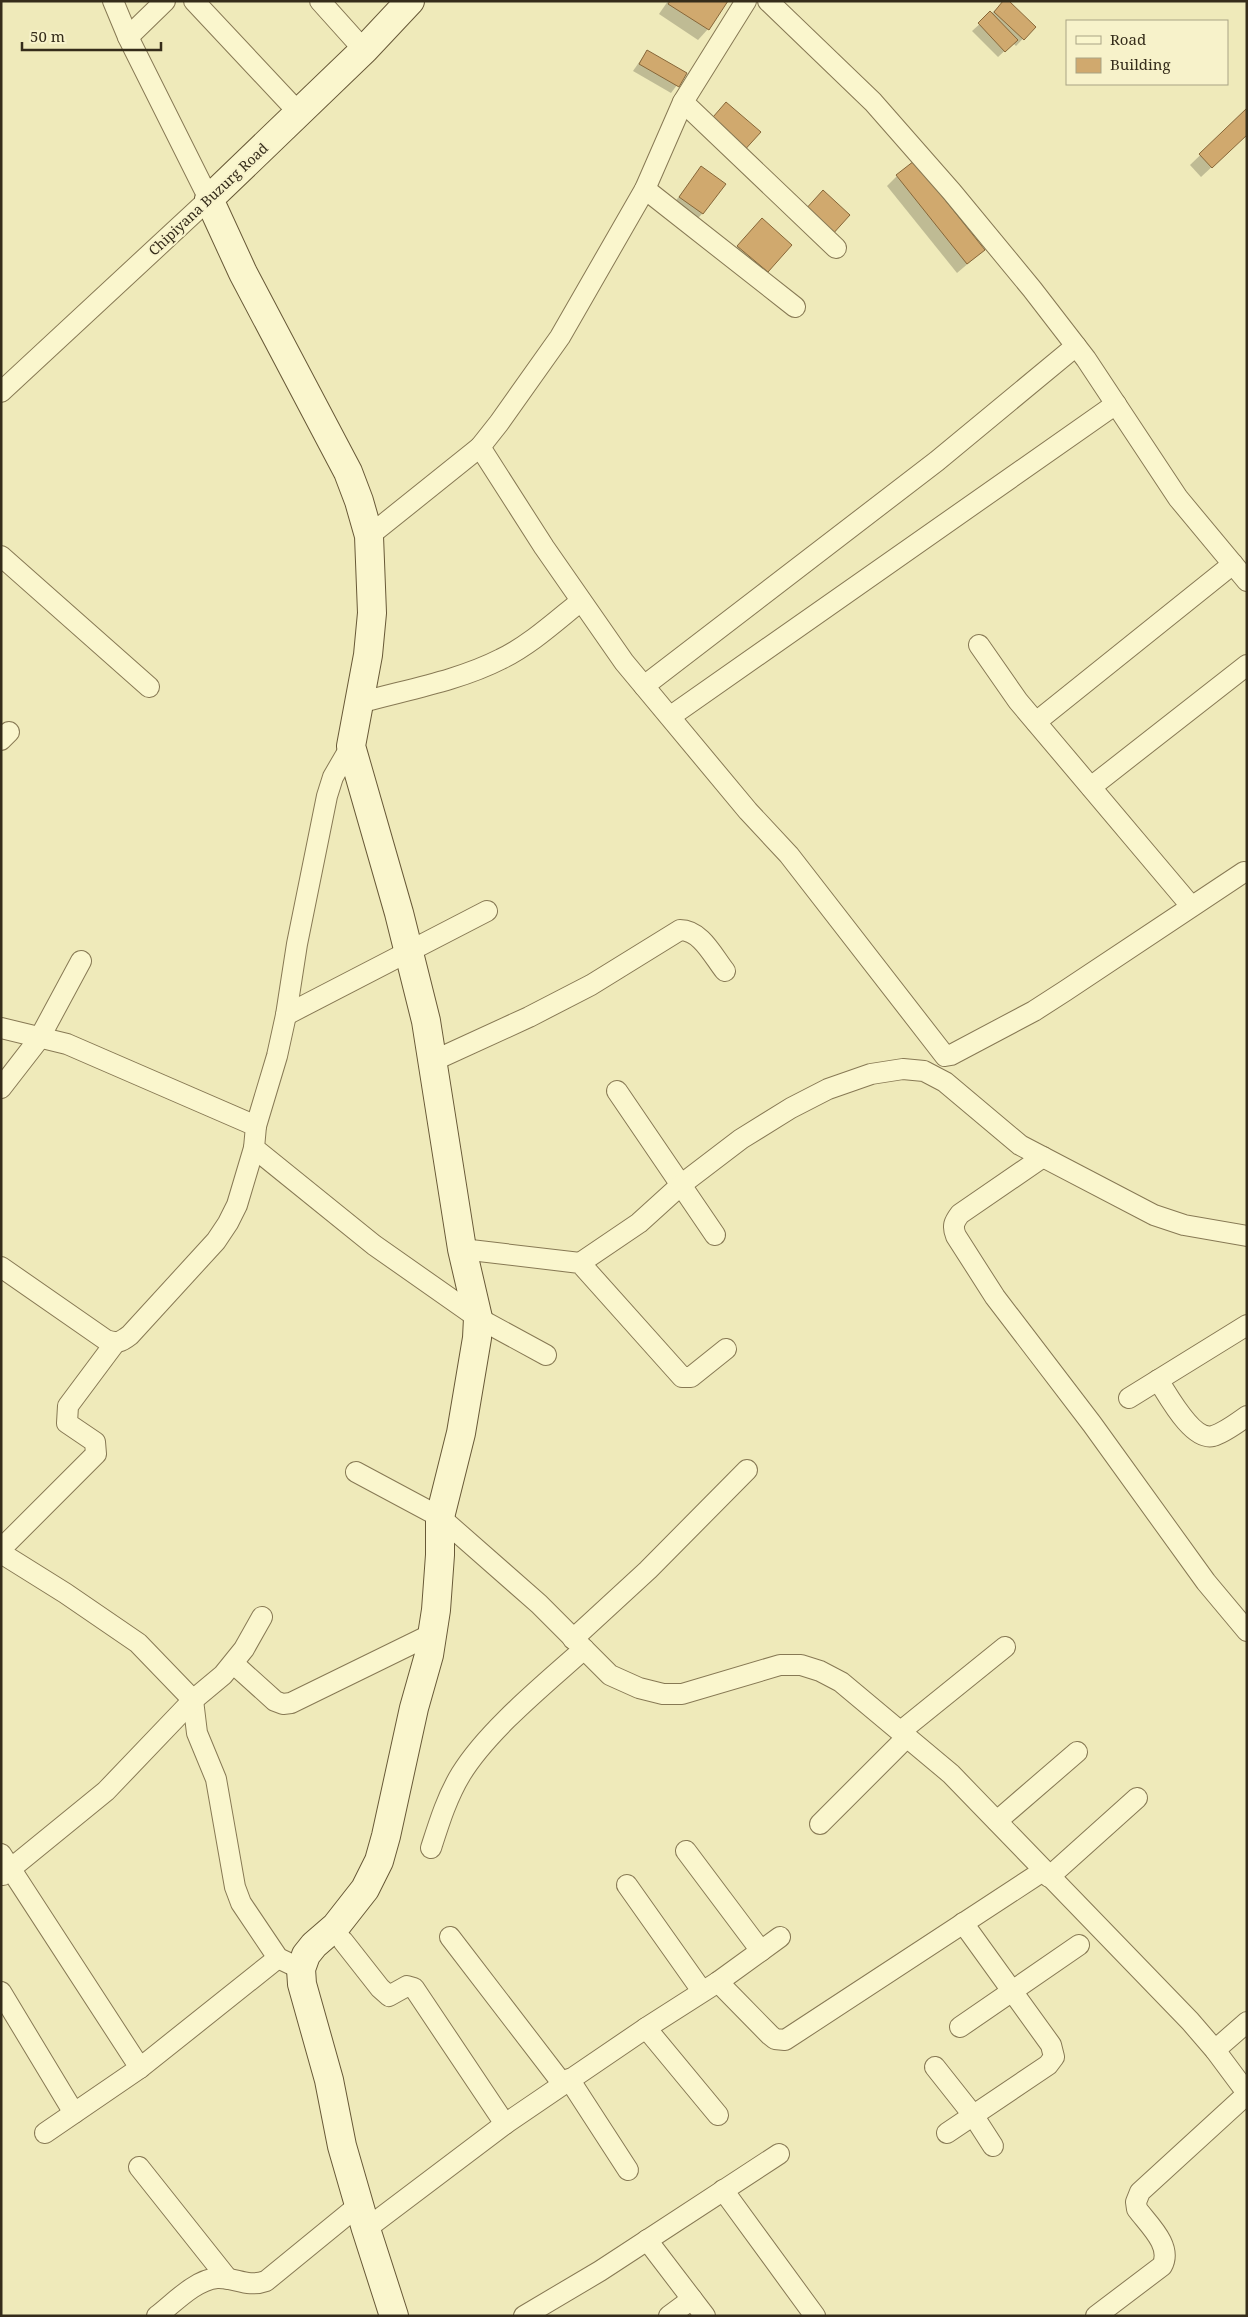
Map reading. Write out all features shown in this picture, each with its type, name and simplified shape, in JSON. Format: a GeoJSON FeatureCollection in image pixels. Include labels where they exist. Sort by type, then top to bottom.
{"type":"FeatureCollection","features":[{"type":"Feature","properties":{"kind":"street"},"geometry":{"type":"LineString","coordinates":[[1,1267],[106,1340],[114,1343],[122,1342],[216,1241],[237,1205],[254,1148],[256,1126],[277,1056],[286,1015],[297,944],[327,796],[333,777],[351,746],[368,654],[372,613],[369,536],[348,472],[243,273],[210,198],[128,37],[113,1]]}},
{"type":"Feature","properties":{"kind":"street"},"geometry":{"type":"LineString","coordinates":[[128,37],[165,1]]}},
{"type":"Feature","properties":{"kind":"street"},"geometry":{"type":"LineString","coordinates":[[194,1],[299,113]]}},
{"type":"Feature","properties":{"kind":"street"},"geometry":{"type":"LineString","coordinates":[[320,1],[364,50]]}},
{"type":"Feature","properties":{"kind":"street","name":"Chipiyana Buzurg Road"},"geometry":{"type":"LineString","coordinates":[[1,392],[299,113],[364,50],[410,1]]}},
{"type":"Feature","properties":{"kind":"street"},"geometry":{"type":"LineString","coordinates":[[369,536],[480,447],[560,337],[644,189],[683,102],[746,1]]}},
{"type":"Feature","properties":{"kind":"street"},"geometry":{"type":"LineString","coordinates":[[768,1],[873,102],[958,199],[1076,346],[1178,498],[1247,581]]}},
{"type":"Feature","properties":{"kind":"street"},"geometry":{"type":"LineString","coordinates":[[683,102],[836,248]]}},
{"type":"Feature","properties":{"kind":"street"},"geometry":{"type":"LineString","coordinates":[[644,189],[795,307]]}},
{"type":"Feature","properties":{"kind":"street"},"geometry":{"type":"LineString","coordinates":[[644,686],[937,461],[1076,346]]}},
{"type":"Feature","properties":{"kind":"street"},"geometry":{"type":"LineString","coordinates":[[671,716],[1116,404]]}},
{"type":"Feature","properties":{"kind":"street"},"geometry":{"type":"LineString","coordinates":[[480,447],[544,547],[624,662],[671,716],[748,812],[789,855],[945,1056]]}},
{"type":"Feature","properties":{"kind":"street"},"geometry":{"type":"LineString","coordinates":[[1,556],[149,687]]}},
{"type":"Feature","properties":{"kind":"street"},"geometry":{"type":"LineString","coordinates":[[1036,722],[1233,564]]}},
{"type":"Feature","properties":{"kind":"street"},"geometry":{"type":"LineString","coordinates":[[359,703],[471,672],[499,660],[520,648],[581,601]]}},
{"type":"Feature","properties":{"kind":"street"},"geometry":{"type":"LineString","coordinates":[[980,645],[1011,692],[1191,906]]}},
{"type":"Feature","properties":{"kind":"street"},"geometry":{"type":"LineString","coordinates":[[1091,787],[1247,665]]}},
{"type":"Feature","properties":{"kind":"street"},"geometry":{"type":"LineString","coordinates":[[44,2133],[289,1964],[306,1955],[314,1945],[336,1926],[364,1889],[378,1861],[432,1634],[440,1555],[440,1517],[461,1432],[478,1318],[462,1249],[433,1061],[409,953],[351,746]]}},
{"type":"Feature","properties":{"kind":"street"},"geometry":{"type":"LineString","coordinates":[[924,1071],[945,1056],[951,1055],[1034,1010],[1244,872]]}},
{"type":"Feature","properties":{"kind":"street"},"geometry":{"type":"LineString","coordinates":[[286,1015],[487,911]]}},
{"type":"Feature","properties":{"kind":"street"},"geometry":{"type":"LineString","coordinates":[[433,1061],[528,1017],[591,985],[680,930],[689,930],[698,936],[725,971]]}},
{"type":"Feature","properties":{"kind":"street"},"geometry":{"type":"LineString","coordinates":[[1,1088],[39,1038],[81,961]]}},
{"type":"Feature","properties":{"kind":"street"},"geometry":{"type":"LineString","coordinates":[[1,1028],[67,1044],[256,1126]]}},
{"type":"Feature","properties":{"kind":"street"},"geometry":{"type":"LineString","coordinates":[[462,1249],[580,1263],[640,1223],[682,1184],[741,1139],[791,1108],[828,1089],[871,1074],[903,1069],[924,1071],[945,1082],[1020,1145],[1154,1214],[1184,1226],[1247,1236]]}},
{"type":"Feature","properties":{"kind":"street"},"geometry":{"type":"LineString","coordinates":[[617,1091],[715,1235]]}},
{"type":"Feature","properties":{"kind":"street"},"geometry":{"type":"LineString","coordinates":[[254,1148],[374,1245],[478,1318],[546,1355]]}},
{"type":"Feature","properties":{"kind":"street"},"geometry":{"type":"LineString","coordinates":[[1042,1157],[960,1214],[953,1228],[956,1236],[994,1297],[1092,1424],[1206,1582],[1247,1631]]}},
{"type":"Feature","properties":{"kind":"street"},"geometry":{"type":"LineString","coordinates":[[580,1263],[682,1377],[691,1377],[726,1349]]}},
{"type":"Feature","properties":{"kind":"street"},"geometry":{"type":"LineString","coordinates":[[1130,1398],[1247,1325]]}},
{"type":"Feature","properties":{"kind":"street"},"geometry":{"type":"LineString","coordinates":[[1,1549],[96,1454],[95,1442],[67,1423],[66,1412],[68,1406],[114,1343]]}},
{"type":"Feature","properties":{"kind":"street"},"geometry":{"type":"LineString","coordinates":[[1158,1380],[1192,1429],[1200,1435],[1207,1437],[1215,1436],[1247,1416]]}},
{"type":"Feature","properties":{"kind":"street"},"geometry":{"type":"LineString","coordinates":[[431,1848],[451,1794],[472,1759],[648,1570],[747,1470]]}},
{"type":"Feature","properties":{"kind":"street"},"geometry":{"type":"LineString","coordinates":[[356,1472],[440,1517],[540,1604],[610,1675],[639,1688],[663,1694],[682,1694],[780,1665],[801,1665],[820,1671],[841,1682],[950,1774],[1190,2021],[1215,2050],[1247,2094],[1140,2192],[1136,2202],[1137,2209],[1165,2249],[1165,2261],[1162,2266],[1096,2316]]}},
{"type":"Feature","properties":{"kind":"street"},"geometry":{"type":"LineString","coordinates":[[1,1553],[65,1593],[138,1643],[194,1700],[196,1733],[216,1779],[235,1887],[241,1903],[289,1964],[302,1984],[329,2080],[342,2146],[362,2217],[394,2316]]}},
{"type":"Feature","properties":{"kind":"street"},"geometry":{"type":"LineString","coordinates":[[140,2068],[5,1866],[106,1791],[194,1700],[234,1664],[254,1634],[262,1617]]}},
{"type":"Feature","properties":{"kind":"street"},"geometry":{"type":"LineString","coordinates":[[234,1664],[275,1701],[283,1704],[291,1703],[432,1634]]}},
{"type":"Feature","properties":{"kind":"street"},"geometry":{"type":"LineString","coordinates":[[820,1824],[904,1734],[1005,1647]]}},
{"type":"Feature","properties":{"kind":"street"},"geometry":{"type":"LineString","coordinates":[[997,1821],[1077,1752]]}},
{"type":"Feature","properties":{"kind":"street"},"geometry":{"type":"LineString","coordinates":[[627,1885],[710,1986],[770,2036],[775,2039],[785,2040],[963,1923],[1046,1874],[1137,1798]]}},
{"type":"Feature","properties":{"kind":"street"},"geometry":{"type":"LineString","coordinates":[[686,1850],[761,1951]]}},
{"type":"Feature","properties":{"kind":"street"},"geometry":{"type":"LineString","coordinates":[[947,2133],[1052,2061],[1054,2056],[1051,2045],[963,1923]]}},
{"type":"Feature","properties":{"kind":"street"},"geometry":{"type":"LineString","coordinates":[[450,1937],[565,2081],[628,2170]]}},
{"type":"Feature","properties":{"kind":"street"},"geometry":{"type":"LineString","coordinates":[[157,2316],[205,2281],[216,2278],[228,2279],[248,2285],[266,2281],[504,2124],[780,1937]]}},
{"type":"Feature","properties":{"kind":"street"},"geometry":{"type":"LineString","coordinates":[[343,1941],[380,1988],[389,1996],[406,1986],[414,1988],[504,2124]]}},
{"type":"Feature","properties":{"kind":"street"},"geometry":{"type":"LineString","coordinates":[[960,2027],[1078,1945]]}},
{"type":"Feature","properties":{"kind":"street"},"geometry":{"type":"LineString","coordinates":[[1,1992],[74,2113]]}},
{"type":"Feature","properties":{"kind":"street"},"geometry":{"type":"LineString","coordinates":[[1215,2050],[1247,2022]]}},
{"type":"Feature","properties":{"kind":"street"},"geometry":{"type":"LineString","coordinates":[[646,2028],[718,2115]]}},
{"type":"Feature","properties":{"kind":"street"},"geometry":{"type":"LineString","coordinates":[[936,2067],[973,2115],[993,2146]]}},
{"type":"Feature","properties":{"kind":"street"},"geometry":{"type":"LineString","coordinates":[[524,2316],[600,2271],[779,2154]]}},
{"type":"Feature","properties":{"kind":"street"},"geometry":{"type":"LineString","coordinates":[[139,2167],[228,2279]]}},
{"type":"Feature","properties":{"kind":"street"},"geometry":{"type":"LineString","coordinates":[[724,2190],[815,2316]]}},
{"type":"Feature","properties":{"kind":"street"},"geometry":{"type":"LineString","coordinates":[[647,2240],[705,2316]]}},
{"type":"Feature","properties":{"kind":"street"},"geometry":{"type":"LineString","coordinates":[[669,2316],[692,2298]]}},
{"type":"Feature","properties":{"kind":"building"},"geometry":{"type":"Polygon","coordinates":[[[670,1],[728,1],[709,30],[668,4],[670,1]]]}},
{"type":"Feature","properties":{"kind":"building"},"geometry":{"type":"Polygon","coordinates":[[[1003,1],[1009,1],[1036,27],[1024,40],[994,12],[1003,1]]]}},
{"type":"Feature","properties":{"kind":"building"},"geometry":{"type":"Polygon","coordinates":[[[990,11],[1018,40],[1005,52],[978,23],[990,11]]]}},
{"type":"Feature","properties":{"kind":"building"},"geometry":{"type":"Polygon","coordinates":[[[647,50],[687,73],[679,87],[639,64],[647,50]]]}},
{"type":"Feature","properties":{"kind":"building"},"geometry":{"type":"Polygon","coordinates":[[[726,102],[761,132],[741,154],[707,124],[726,102]]]}},
{"type":"Feature","properties":{"kind":"building"},"geometry":{"type":"Polygon","coordinates":[[[1247,108],[1247,135],[1212,168],[1199,154],[1247,108]]]}},
{"type":"Feature","properties":{"kind":"building"},"geometry":{"type":"Polygon","coordinates":[[[914,161],[985,250],[967,264],[896,175],[914,161]]]}},
{"type":"Feature","properties":{"kind":"building"},"geometry":{"type":"Polygon","coordinates":[[[701,166],[726,184],[703,214],[679,197],[701,166]]]}},
{"type":"Feature","properties":{"kind":"building"},"geometry":{"type":"Polygon","coordinates":[[[823,190],[850,215],[831,236],[804,211],[823,190]]]}},
{"type":"Feature","properties":{"kind":"building"},"geometry":{"type":"Polygon","coordinates":[[[762,218],[792,245],[768,272],[737,246],[762,218]]]}}]}
